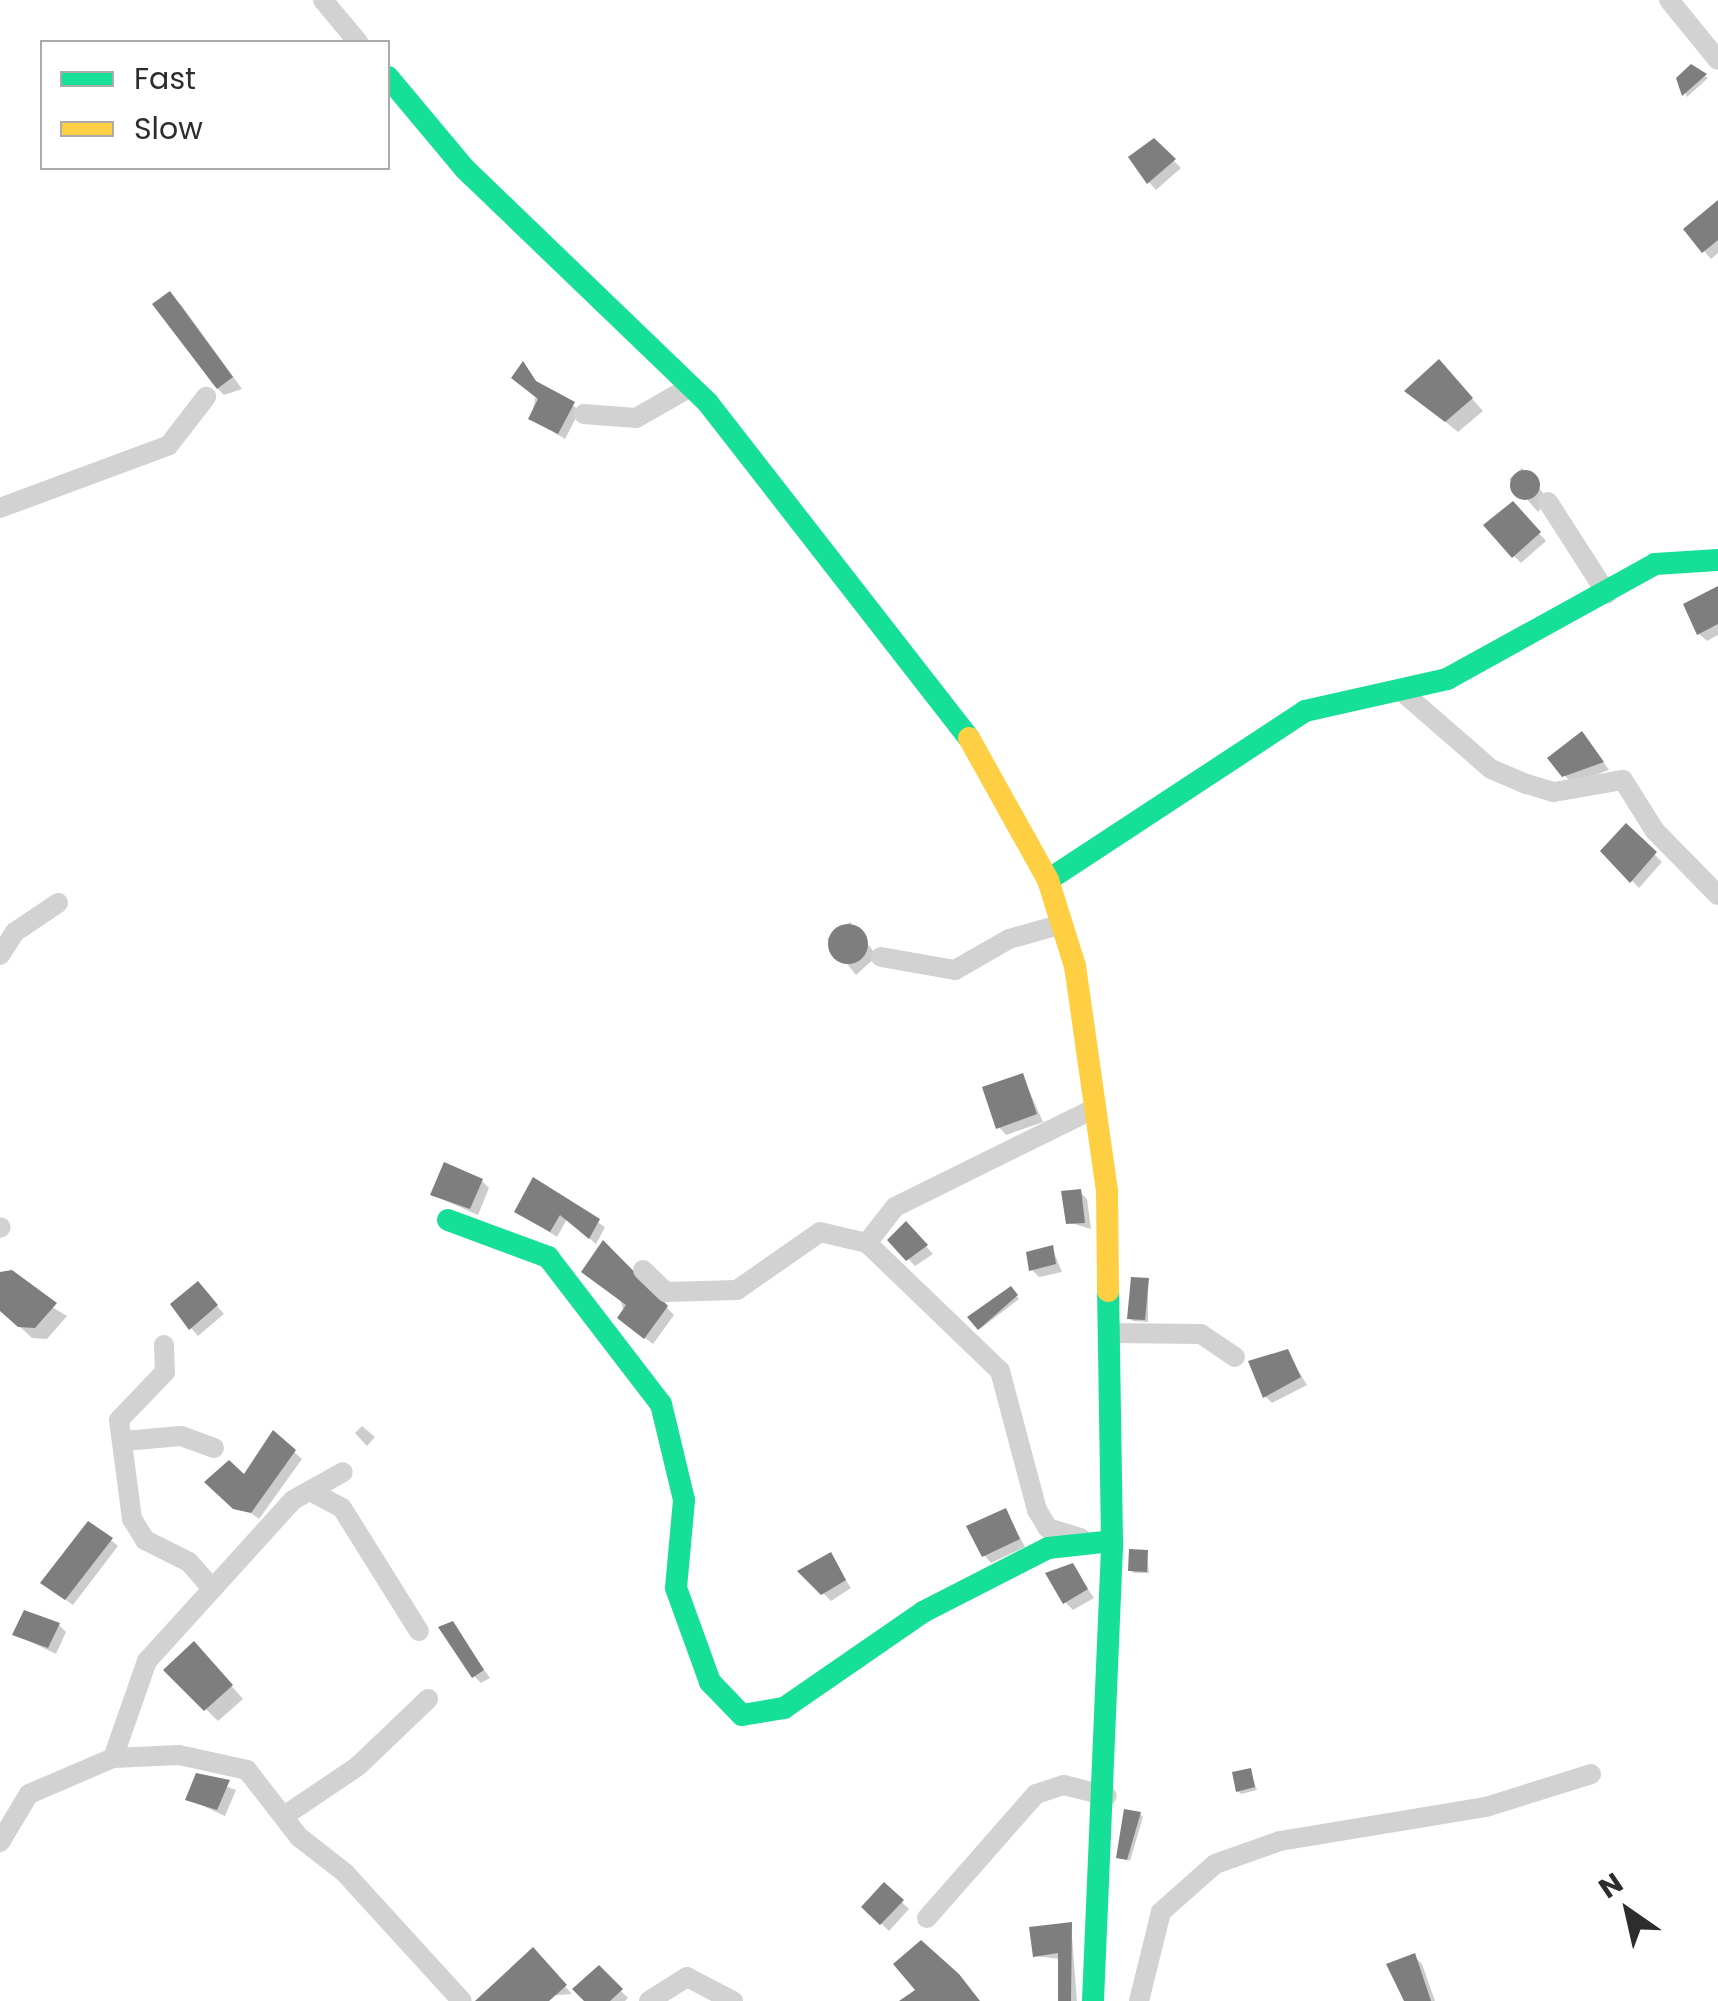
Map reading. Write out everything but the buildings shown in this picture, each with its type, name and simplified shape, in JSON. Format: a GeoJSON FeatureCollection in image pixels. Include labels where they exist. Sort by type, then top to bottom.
{"type":"FeatureCollection","features":[{"type":"Feature","properties":{"kind":"street"},"geometry":{"type":"LineString","coordinates":[[323,0],[356,40]]}},
{"type":"Feature","properties":{"kind":"street"},"geometry":{"type":"LineString","coordinates":[[1669,0],[1718,60]]}},
{"type":"Feature","properties":{"kind":"street"},"geometry":{"type":"LineString","coordinates":[[390,79],[465,169],[692,386],[814,528],[998,776],[1048,880],[1062,924],[1095,1108],[1110,1333],[1112,1541],[1107,1796],[1094,2001]]}},
{"type":"Feature","properties":{"kind":"street"},"geometry":{"type":"LineString","coordinates":[[584,414],[636,418],[692,386]]}},
{"type":"Feature","properties":{"kind":"street"},"geometry":{"type":"LineString","coordinates":[[0,508],[168,445],[206,397]]}},
{"type":"Feature","properties":{"kind":"street"},"geometry":{"type":"LineString","coordinates":[[1548,502],[1607,594]]}},
{"type":"Feature","properties":{"kind":"street"},"geometry":{"type":"LineString","coordinates":[[1048,880],[1305,711],[1400,689],[1500,655],[1655,564],[1718,560]]}},
{"type":"Feature","properties":{"kind":"street"},"geometry":{"type":"LineString","coordinates":[[1400,689],[1492,770],[1554,792],[1623,780],[1655,831],[1718,895]]}},
{"type":"Feature","properties":{"kind":"street"},"geometry":{"type":"LineString","coordinates":[[0,955],[15,932],[58,904]]}},
{"type":"Feature","properties":{"kind":"street"},"geometry":{"type":"LineString","coordinates":[[881,957],[955,970],[1009,939],[1062,924]]}},
{"type":"Feature","properties":{"kind":"street"},"geometry":{"type":"LineString","coordinates":[[868,1244],[895,1207],[1095,1108]]}},
{"type":"Feature","properties":{"kind":"street"},"geometry":{"type":"LineString","coordinates":[[448,1220],[548,1257],[661,1404],[684,1500],[676,1588],[710,1682],[742,1715],[784,1708],[923,1612],[1081,1538]]}},
{"type":"Feature","properties":{"kind":"street"},"geometry":{"type":"LineString","coordinates":[[642,1270],[666,1292],[737,1290],[820,1232],[868,1244],[1000,1371],[1038,1510],[1048,1528],[1081,1538],[1112,1541]]}},
{"type":"Feature","properties":{"kind":"street"},"geometry":{"type":"LineString","coordinates":[[1110,1333],[1202,1334],[1235,1357]]}},
{"type":"Feature","properties":{"kind":"street"},"geometry":{"type":"LineString","coordinates":[[164,1345],[164,1372],[119,1420],[132,1520],[145,1540],[189,1562],[210,1586]]}},
{"type":"Feature","properties":{"kind":"street"},"geometry":{"type":"LineString","coordinates":[[124,1440],[181,1436],[214,1448]]}},
{"type":"Feature","properties":{"kind":"street"},"geometry":{"type":"LineString","coordinates":[[113,1758],[147,1661],[210,1586],[310,1491],[343,1472]]}},
{"type":"Feature","properties":{"kind":"street"},"geometry":{"type":"LineString","coordinates":[[310,1491],[342,1508],[419,1630]]}},
{"type":"Feature","properties":{"kind":"street"},"geometry":{"type":"LineString","coordinates":[[284,1816],[358,1766],[428,1699]]}},
{"type":"Feature","properties":{"kind":"street"},"geometry":{"type":"LineString","coordinates":[[0,1842],[29,1794],[113,1758],[179,1755],[248,1770],[284,1816],[462,2001]]}},
{"type":"Feature","properties":{"kind":"street"},"geometry":{"type":"LineString","coordinates":[[1139,2001],[1161,1912],[1215,1864],[1280,1841],[1486,1807],[1591,1774]]}},
{"type":"Feature","properties":{"kind":"street"},"geometry":{"type":"LineString","coordinates":[[927,1918],[1036,1794],[1064,1785],[1107,1796]]}},
{"type":"Feature","properties":{"kind":"street"},"geometry":{"type":"LineString","coordinates":[[649,2001],[687,1977],[733,2001]]}},
{"type":"Feature","properties":{"kind":"traffic: fast"},"geometry":{"type":"LineString","coordinates":[[390,79],[465,169],[708,403],[969,738]]}},
{"type":"Feature","properties":{"kind":"traffic: fast"},"geometry":{"type":"LineString","coordinates":[[1048,880],[1305,711],[1447,679],[1655,564],[1718,560]]}},
{"type":"Feature","properties":{"kind":"traffic: fast"},"geometry":{"type":"LineString","coordinates":[[448,1220],[548,1257],[661,1404],[684,1500],[676,1588],[710,1682],[742,1715],[784,1708],[923,1612],[1048,1548],[1112,1541]]}},
{"type":"Feature","properties":{"kind":"traffic: fast"},"geometry":{"type":"LineString","coordinates":[[1093,2001],[1112,1541],[1108,1291]]}},
{"type":"Feature","properties":{"kind":"traffic: slow"},"geometry":{"type":"LineString","coordinates":[[969,738],[1048,880],[1075,966],[1107,1191],[1108,1291]]}}]}
